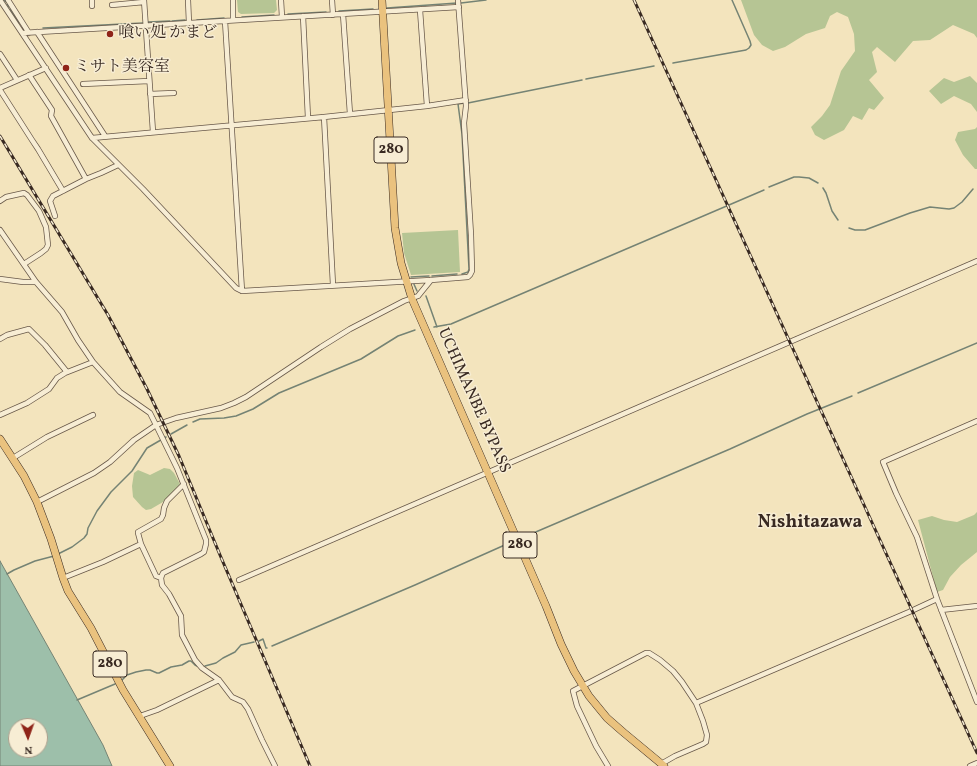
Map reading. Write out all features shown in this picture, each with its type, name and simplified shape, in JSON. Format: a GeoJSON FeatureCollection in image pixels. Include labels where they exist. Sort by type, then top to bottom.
{"type":"FeatureCollection","features":[{"type":"Feature","properties":{"kind":"highway","name":"UCHIMANBE BYPASS"},"geometry":{"type":"LineString","coordinates":[[382,0],[396,228],[401,263],[412,298],[546,606],[560,644],[582,686],[607,718],[662,765]]}},
{"type":"Feature","properties":{"kind":"highway","name":"280"},"geometry":{"type":"LineString","coordinates":[[0,439],[24,476],[38,502],[68,592],[91,628],[123,690],[170,766]]}},
{"type":"Feature","properties":{"kind":"street"},"geometry":{"type":"LineString","coordinates":[[0,0],[92,138],[236,288],[242,291],[431,280],[468,277],[470,275],[472,271],[464,123],[466,100],[458,0]]}},
{"type":"Feature","properties":{"kind":"street"},"geometry":{"type":"LineString","coordinates":[[8,0],[29,33]]}},
{"type":"Feature","properties":{"kind":"street"},"geometry":{"type":"LineString","coordinates":[[92,0],[92,6]]}},
{"type":"Feature","properties":{"kind":"street"},"geometry":{"type":"LineString","coordinates":[[188,0],[189,23]]}},
{"type":"Feature","properties":{"kind":"street"},"geometry":{"type":"LineString","coordinates":[[233,0],[233,20]]}},
{"type":"Feature","properties":{"kind":"street"},"geometry":{"type":"LineString","coordinates":[[281,0],[282,17]]}},
{"type":"Feature","properties":{"kind":"street"},"geometry":{"type":"LineString","coordinates":[[332,0],[332,15]]}},
{"type":"Feature","properties":{"kind":"street"},"geometry":{"type":"LineString","coordinates":[[112,5],[144,1],[153,132]]}},
{"type":"Feature","properties":{"kind":"street"},"geometry":{"type":"LineString","coordinates":[[22,33],[459,7]]}},
{"type":"Feature","properties":{"kind":"street"},"geometry":{"type":"LineString","coordinates":[[420,10],[427,106]]}},
{"type":"Feature","properties":{"kind":"street"},"geometry":{"type":"LineString","coordinates":[[343,14],[350,114]]}},
{"type":"Feature","properties":{"kind":"street"},"geometry":{"type":"LineString","coordinates":[[302,16],[308,118]]}},
{"type":"Feature","properties":{"kind":"street"},"geometry":{"type":"LineString","coordinates":[[225,21],[242,291]]}},
{"type":"Feature","properties":{"kind":"street"},"geometry":{"type":"LineString","coordinates":[[37,32],[105,136]]}},
{"type":"Feature","properties":{"kind":"street"},"geometry":{"type":"LineString","coordinates":[[0,54],[17,80]]}},
{"type":"Feature","properties":{"kind":"street"},"geometry":{"type":"LineString","coordinates":[[46,68],[0,89],[38,149],[62,191]]}},
{"type":"Feature","properties":{"kind":"street"},"geometry":{"type":"LineString","coordinates":[[29,75],[52,110],[51,116],[86,179]]}},
{"type":"Feature","properties":{"kind":"street"},"geometry":{"type":"LineString","coordinates":[[83,84],[149,81]]}},
{"type":"Feature","properties":{"kind":"street"},"geometry":{"type":"LineString","coordinates":[[150,94],[174,93]]}},
{"type":"Feature","properties":{"kind":"street"},"geometry":{"type":"LineString","coordinates":[[92,138],[324,117],[427,106],[466,100]]}},
{"type":"Feature","properties":{"kind":"street"},"geometry":{"type":"LineString","coordinates":[[324,117],[333,285]]}},
{"type":"Feature","properties":{"kind":"street"},"geometry":{"type":"LineString","coordinates":[[55,216],[50,201],[53,196],[118,165]]}},
{"type":"Feature","properties":{"kind":"street"},"geometry":{"type":"LineString","coordinates":[[0,201],[6,197],[24,193],[39,211],[46,227],[48,245],[46,249],[24,264]]}},
{"type":"Feature","properties":{"kind":"street"},"geometry":{"type":"LineString","coordinates":[[0,230],[36,282],[62,312],[93,362],[120,392],[150,413],[177,468],[206,540],[204,552],[162,575],[162,585],[169,594],[181,616],[182,635],[195,660],[202,668],[219,680],[232,697],[242,702],[248,709],[275,766]]}},
{"type":"Feature","properties":{"kind":"street"},"geometry":{"type":"LineString","coordinates":[[239,580],[977,261]]}},
{"type":"Feature","properties":{"kind":"street"},"geometry":{"type":"LineString","coordinates":[[0,279],[36,282]]}},
{"type":"Feature","properties":{"kind":"street"},"geometry":{"type":"LineString","coordinates":[[38,502],[94,473],[110,462],[134,440],[156,425],[176,418],[221,408],[246,397],[350,329],[404,301],[418,296],[431,280]]}},
{"type":"Feature","properties":{"kind":"street"},"geometry":{"type":"LineString","coordinates":[[0,339],[28,329],[45,345],[67,372]]}},
{"type":"Feature","properties":{"kind":"street"},"geometry":{"type":"LineString","coordinates":[[0,415],[27,403],[49,389],[57,378],[67,372],[93,362]]}},
{"type":"Feature","properties":{"kind":"street"},"geometry":{"type":"LineString","coordinates":[[13,458],[93,415]]}},
{"type":"Feature","properties":{"kind":"street"},"geometry":{"type":"LineString","coordinates":[[977,421],[883,462],[917,537],[937,599],[977,702]]}},
{"type":"Feature","properties":{"kind":"street"},"geometry":{"type":"LineString","coordinates":[[161,578],[156,576],[141,544],[138,532],[161,519],[167,501],[184,484]]}},
{"type":"Feature","properties":{"kind":"street"},"geometry":{"type":"LineString","coordinates":[[63,578],[103,562],[141,544]]}},
{"type":"Feature","properties":{"kind":"street"},"geometry":{"type":"LineString","coordinates":[[696,703],[937,599]]}},
{"type":"Feature","properties":{"kind":"street"},"geometry":{"type":"LineString","coordinates":[[941,610],[977,606]]}},
{"type":"Feature","properties":{"kind":"street"},"geometry":{"type":"LineString","coordinates":[[608,766],[596,746],[577,706],[573,691],[646,653],[649,653],[660,660],[673,671],[682,682],[696,703],[707,735],[706,742],[675,756],[662,765]]}},
{"type":"Feature","properties":{"kind":"street"},"geometry":{"type":"LineString","coordinates":[[140,716],[157,710],[219,680]]}},
{"type":"Feature","properties":{"kind":"street"},"geometry":{"type":"LineString","coordinates":[[970,766],[977,763]]}},
{"type":"Feature","properties":{"kind":"shaded area"},"geometry":{"type":"Polygon","coordinates":[[[237,0],[276,0],[277,10],[274,13],[241,14],[238,12],[237,0]]]}},
{"type":"Feature","properties":{"kind":"shaded area"},"geometry":{"type":"Polygon","coordinates":[[[741,0],[977,0],[977,38],[974,34],[953,25],[930,40],[913,41],[895,62],[877,47],[872,52],[877,72],[869,80],[884,98],[874,110],[869,108],[862,120],[853,116],[844,130],[824,140],[815,135],[811,127],[830,105],[841,71],[855,51],[854,34],[848,17],[837,12],[830,16],[825,28],[806,34],[785,47],[773,51],[762,45],[754,35],[741,0]]]}},
{"type":"Feature","properties":{"kind":"shaded area"},"geometry":{"type":"Polygon","coordinates":[[[970,76],[977,83],[977,112],[971,104],[954,96],[941,104],[929,91],[944,78],[954,82],[970,76]]]}},
{"type":"Feature","properties":{"kind":"shaded area"},"geometry":{"type":"Polygon","coordinates":[[[977,127],[977,169],[975,169],[963,155],[955,140],[958,132],[975,129],[977,127]]]}},
{"type":"Feature","properties":{"kind":"shaded area"},"geometry":{"type":"Polygon","coordinates":[[[458,230],[460,272],[411,275],[404,253],[402,233],[458,230]]]}},
{"type":"Feature","properties":{"kind":"shaded area"},"geometry":{"type":"Polygon","coordinates":[[[164,468],[170,469],[174,473],[180,484],[163,502],[151,509],[146,510],[133,497],[132,486],[134,473],[138,470],[150,475],[164,468]]]}},
{"type":"Feature","properties":{"kind":"shaded area"},"geometry":{"type":"Polygon","coordinates":[[[977,512],[977,552],[961,565],[950,577],[943,590],[937,592],[918,520],[932,516],[957,522],[974,515],[977,512]]]}},
{"type":"Feature","properties":{"kind":"shaded area"},"geometry":{"type":"Polygon","coordinates":[[[0,561],[103,745],[112,766],[0,766],[0,561]]]}},
{"type":"Feature","properties":{"kind":"waterway"},"geometry":{"type":"LineString","coordinates":[[461,3],[486,0]]}},
{"type":"Feature","properties":{"kind":"waterway"},"geometry":{"type":"LineString","coordinates":[[673,63],[746,50],[749,48],[751,45],[750,41],[732,0]]}},
{"type":"Feature","properties":{"kind":"waterway"},"geometry":{"type":"LineString","coordinates":[[387,8],[457,3]]}},
{"type":"Feature","properties":{"kind":"waterway"},"geometry":{"type":"LineString","coordinates":[[10,9],[19,23]]}},
{"type":"Feature","properties":{"kind":"waterway"},"geometry":{"type":"LineString","coordinates":[[339,11],[373,9]]}},
{"type":"Feature","properties":{"kind":"waterway"},"geometry":{"type":"LineString","coordinates":[[288,14],[326,12]]}},
{"type":"Feature","properties":{"kind":"waterway"},"geometry":{"type":"LineString","coordinates":[[242,17],[274,15]]}},
{"type":"Feature","properties":{"kind":"waterway"},"geometry":{"type":"LineString","coordinates":[[197,20],[224,18]]}},
{"type":"Feature","properties":{"kind":"waterway"},"geometry":{"type":"LineString","coordinates":[[172,21],[185,20]]}},
{"type":"Feature","properties":{"kind":"waterway"},"geometry":{"type":"LineString","coordinates":[[148,22],[170,21]]}},
{"type":"Feature","properties":{"kind":"waterway"},"geometry":{"type":"LineString","coordinates":[[43,28],[143,23]]}},
{"type":"Feature","properties":{"kind":"waterway"},"geometry":{"type":"LineString","coordinates":[[586,79],[654,66]]}},
{"type":"Feature","properties":{"kind":"waterway"},"geometry":{"type":"LineString","coordinates":[[468,103],[582,80]]}},
{"type":"Feature","properties":{"kind":"waterway"},"geometry":{"type":"LineString","coordinates":[[462,274],[468,272],[469,269],[462,134],[458,104],[464,103]]}},
{"type":"Feature","properties":{"kind":"waterway"},"geometry":{"type":"LineString","coordinates":[[769,187],[794,177],[809,178],[818,183]]}},
{"type":"Feature","properties":{"kind":"waterway"},"geometry":{"type":"LineString","coordinates":[[823,188],[832,211],[838,220]]}},
{"type":"Feature","properties":{"kind":"waterway"},"geometry":{"type":"LineString","coordinates":[[849,228],[855,230],[865,230],[930,207],[949,209],[954,208],[962,202],[973,189]]}},
{"type":"Feature","properties":{"kind":"waterway"},"geometry":{"type":"LineString","coordinates":[[434,327],[451,324],[764,190]]}},
{"type":"Feature","properties":{"kind":"waterway"},"geometry":{"type":"LineString","coordinates":[[432,276],[457,274]]}},
{"type":"Feature","properties":{"kind":"waterway"},"geometry":{"type":"LineString","coordinates":[[411,277],[429,276]]}},
{"type":"Feature","properties":{"kind":"waterway"},"geometry":{"type":"LineString","coordinates":[[413,282],[417,291]]}},
{"type":"Feature","properties":{"kind":"waterway"},"geometry":{"type":"LineString","coordinates":[[426,296],[437,327]]}},
{"type":"Feature","properties":{"kind":"waterway"},"geometry":{"type":"LineString","coordinates":[[193,422],[200,419],[236,416],[253,409],[279,393],[361,359],[398,336],[415,330]]}},
{"type":"Feature","properties":{"kind":"waterway"},"geometry":{"type":"LineString","coordinates":[[858,393],[977,343]]}},
{"type":"Feature","properties":{"kind":"waterway"},"geometry":{"type":"LineString","coordinates":[[524,537],[730,449],[807,414],[852,396]]}},
{"type":"Feature","properties":{"kind":"waterway"},"geometry":{"type":"LineString","coordinates":[[171,434],[187,425]]}},
{"type":"Feature","properties":{"kind":"waterway"},"geometry":{"type":"LineString","coordinates":[[58,554],[72,547],[84,538],[97,511],[111,492],[132,471],[147,448],[166,437]]}},
{"type":"Feature","properties":{"kind":"waterway"},"geometry":{"type":"LineString","coordinates":[[272,646],[507,544]]}},
{"type":"Feature","properties":{"kind":"waterway"},"geometry":{"type":"LineString","coordinates":[[7,574],[35,561],[54,556]]}},
{"type":"Feature","properties":{"kind":"waterway"},"geometry":{"type":"LineString","coordinates":[[259,641],[263,639],[267,648]]}},
{"type":"Feature","properties":{"kind":"waterway"},"geometry":{"type":"LineString","coordinates":[[205,666],[216,663],[235,652],[241,645],[254,642]]}},
{"type":"Feature","properties":{"kind":"waterway"},"geometry":{"type":"LineString","coordinates":[[122,680],[127,675],[136,672],[150,670],[159,673],[189,661],[197,666]]}},
{"type":"Feature","properties":{"kind":"waterway"},"geometry":{"type":"LineString","coordinates":[[77,700],[115,684]]}},
{"type":"Feature","properties":{"kind":"railway"},"geometry":{"type":"LineString","coordinates":[[634,0],[977,753]]}},
{"type":"Feature","properties":{"kind":"railway"},"geometry":{"type":"LineString","coordinates":[[0,136],[108,315],[147,389],[179,456],[310,766]]}},
{"type":"Feature","properties":{"kind":"place","name":"喰い処 かまど"},"geometry":{"type":"Point","coordinates":[110,34]}},
{"type":"Feature","properties":{"kind":"place","name":"ミサト美容室"},"geometry":{"type":"Point","coordinates":[66,68]}},
{"type":"Feature","properties":{"kind":"district","name":"Nishitazawa"},"geometry":{"type":"Point","coordinates":[810,524]}}]}
